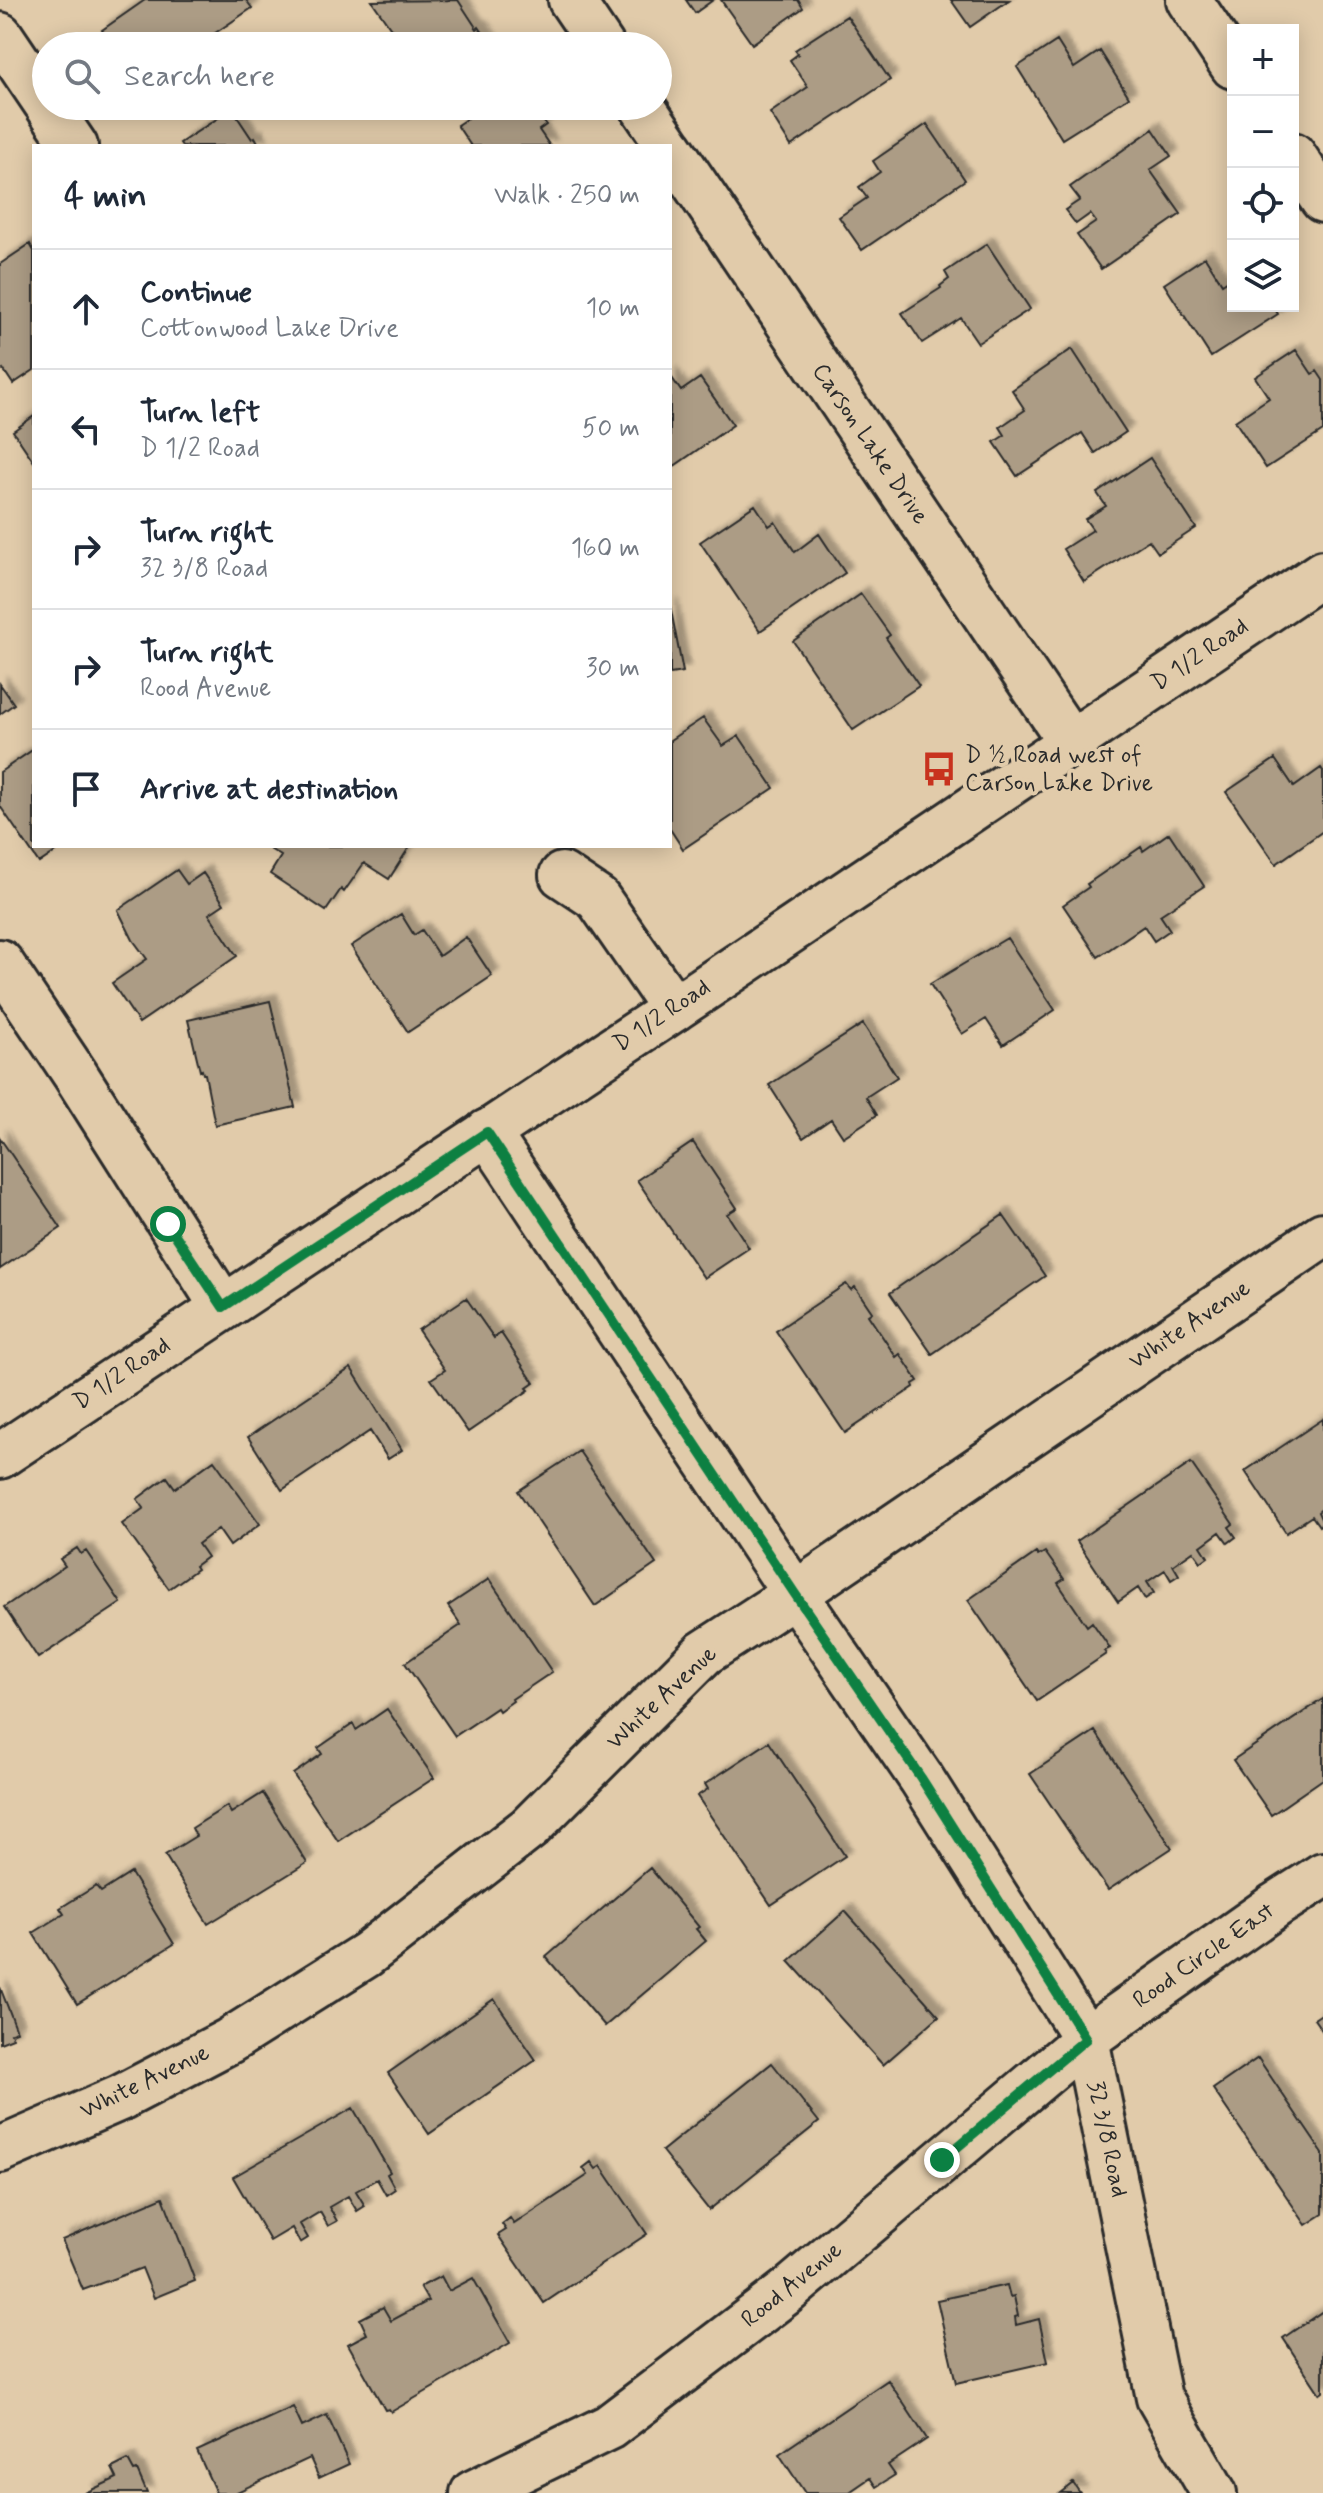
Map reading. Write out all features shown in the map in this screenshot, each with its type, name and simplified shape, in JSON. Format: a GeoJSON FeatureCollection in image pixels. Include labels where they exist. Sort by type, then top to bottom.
{"type":"FeatureCollection","features":[{"type":"Feature","properties":{"kind":"street"},"geometry":{"type":"LineString","coordinates":[[571,0],[593,32]]}},
{"type":"Feature","properties":{"kind":"street"},"geometry":{"type":"LineString","coordinates":[[1189,0],[1227,57]]}},
{"type":"Feature","properties":{"kind":"street"},"geometry":{"type":"LineString","coordinates":[[0,35],[32,83]]}},
{"type":"Feature","properties":{"kind":"street"},"geometry":{"type":"LineString","coordinates":[[57,120],[74,144]]}},
{"type":"Feature","properties":{"kind":"street","name":"Carson Lake Drive"},"geometry":{"type":"LineString","coordinates":[[652,120],[668,144]]}},
{"type":"Feature","properties":{"kind":"street","name":"Carson Lake Drive"},"geometry":{"type":"LineString","coordinates":[[672,150],[1070,741]]}},
{"type":"Feature","properties":{"kind":"street"},"geometry":{"type":"LineString","coordinates":[[1299,164],[1323,200]]}},
{"type":"Feature","properties":{"kind":"street","name":"D 1/2 Road"},"geometry":{"type":"LineString","coordinates":[[0,1456],[1323,573]]}},
{"type":"Feature","properties":{"kind":"street"},"geometry":{"type":"LineString","coordinates":[[562,875],[598,899],[674,1009]]}},
{"type":"Feature","properties":{"kind":"street"},"geometry":{"type":"LineString","coordinates":[[0,962],[223,1307]]}},
{"type":"Feature","properties":{"kind":"street","name":"32 3/8 Road"},"geometry":{"type":"LineString","coordinates":[[487,1132],[921,1778],[1086,2039],[1159,2398],[1214,2493]]}},
{"type":"Feature","properties":{"kind":"street","name":"White Avenue"},"geometry":{"type":"LineString","coordinates":[[0,2150],[120,2098],[229,2041],[366,1955],[529,1828],[704,1653],[1323,1235]]}},
{"type":"Feature","properties":{"kind":"street","name":"Rood Circle East"},"geometry":{"type":"LineString","coordinates":[[1086,2039],[1323,1875]]}},
{"type":"Feature","properties":{"kind":"street","name":"Rood Avenue"},"geometry":{"type":"LineString","coordinates":[[473,2493],[609,2427],[789,2290],[1086,2039]]}},
{"type":"Feature","properties":{"kind":"building"},"geometry":{"type":"Polygon","coordinates":[[[145,0],[246,0],[252,8],[217,32],[102,30],[145,0]]]}},
{"type":"Feature","properties":{"kind":"building"},"geometry":{"type":"Polygon","coordinates":[[[458,0],[477,29],[479,27],[482,32],[393,32],[372,1],[458,0]]]}},
{"type":"Feature","properties":{"kind":"building"},"geometry":{"type":"Polygon","coordinates":[[[686,0],[713,0],[695,13],[686,0]]]}},
{"type":"Feature","properties":{"kind":"building"},"geometry":{"type":"Polygon","coordinates":[[[721,0],[798,0],[803,8],[752,44],[721,0]]]}},
{"type":"Feature","properties":{"kind":"building"},"geometry":{"type":"Polygon","coordinates":[[[951,0],[1009,0],[970,27],[951,0]]]}},
{"type":"Feature","properties":{"kind":"building"},"geometry":{"type":"Polygon","coordinates":[[[847,16],[890,80],[791,146],[770,113],[808,87],[790,60],[798,54],[795,50],[847,16]]]}},
{"type":"Feature","properties":{"kind":"building"},"geometry":{"type":"Polygon","coordinates":[[[1057,41],[1074,68],[1100,51],[1129,97],[1062,139],[1017,67],[1057,41]]]}},
{"type":"Feature","properties":{"kind":"building"},"geometry":{"type":"Polygon","coordinates":[[[215,120],[239,120],[259,144],[181,144],[215,120]]]}},
{"type":"Feature","properties":{"kind":"building"},"geometry":{"type":"Polygon","coordinates":[[[465,120],[543,120],[546,125],[539,130],[549,144],[470,144],[457,125],[465,120]]]}},
{"type":"Feature","properties":{"kind":"building"},"geometry":{"type":"Polygon","coordinates":[[[927,124],[965,180],[862,250],[839,217],[867,198],[859,187],[880,172],[873,161],[927,124]]]}},
{"type":"Feature","properties":{"kind":"building"},"geometry":{"type":"Polygon","coordinates":[[[1153,129],[1171,156],[1150,170],[1181,214],[1101,269],[1077,235],[1096,222],[1090,214],[1076,224],[1065,210],[1080,200],[1070,187],[1153,129]]]}},
{"type":"Feature","properties":{"kind":"building"},"geometry":{"type":"Polygon","coordinates":[[[30,244],[32,371],[13,384],[3,369],[0,371],[0,264],[30,244]]]}},
{"type":"Feature","properties":{"kind":"building"},"geometry":{"type":"Polygon","coordinates":[[[987,244],[1030,309],[978,343],[961,318],[922,343],[902,313],[941,288],[949,279],[945,272],[987,244]]]}},
{"type":"Feature","properties":{"kind":"building"},"geometry":{"type":"Polygon","coordinates":[[[1205,257],[1222,284],[1227,281],[1227,312],[1278,314],[1211,357],[1164,284],[1205,257]]]}},
{"type":"Feature","properties":{"kind":"building"},"geometry":{"type":"Polygon","coordinates":[[[1072,349],[1126,432],[1095,453],[1082,433],[1017,476],[994,442],[1005,435],[1000,427],[1025,410],[1012,390],[1072,349]]]}},
{"type":"Feature","properties":{"kind":"building"},"geometry":{"type":"Polygon","coordinates":[[[1296,350],[1312,374],[1317,371],[1323,380],[1323,431],[1266,468],[1235,421],[1269,398],[1255,377],[1296,350]]]}},
{"type":"Feature","properties":{"kind":"building"},"geometry":{"type":"Polygon","coordinates":[[[672,378],[681,391],[700,378],[733,425],[672,468],[672,378]]]}},
{"type":"Feature","properties":{"kind":"building"},"geometry":{"type":"Polygon","coordinates":[[[32,417],[32,459],[13,431],[32,417]]]}},
{"type":"Feature","properties":{"kind":"building"},"geometry":{"type":"Polygon","coordinates":[[[1150,458],[1196,528],[1158,553],[1149,540],[1084,582],[1063,549],[1093,530],[1085,519],[1106,506],[1097,493],[1150,458]]]}},
{"type":"Feature","properties":{"kind":"building"},"geometry":{"type":"Polygon","coordinates":[[[755,505],[769,526],[775,522],[795,552],[819,534],[845,573],[760,631],[700,542],[755,505]]]}},
{"type":"Feature","properties":{"kind":"building"},"geometry":{"type":"Polygon","coordinates":[[[861,594],[890,635],[886,638],[919,686],[853,730],[793,641],[861,594]]]}},
{"type":"Feature","properties":{"kind":"building"},"geometry":{"type":"Polygon","coordinates":[[[672,615],[683,672],[672,674],[672,615]]]}},
{"type":"Feature","properties":{"kind":"building"},"geometry":{"type":"Polygon","coordinates":[[[0,684],[14,704],[0,714],[0,684]]]}},
{"type":"Feature","properties":{"kind":"building"},"geometry":{"type":"Polygon","coordinates":[[[703,718],[723,746],[739,736],[774,788],[683,849],[672,832],[672,739],[703,718]]]}},
{"type":"Feature","properties":{"kind":"building"},"geometry":{"type":"Polygon","coordinates":[[[32,750],[32,848],[61,848],[39,863],[0,806],[0,772],[32,750]]]}},
{"type":"Feature","properties":{"kind":"building"},"geometry":{"type":"Polygon","coordinates":[[[1275,759],[1294,787],[1321,768],[1323,771],[1323,831],[1276,864],[1226,792],[1275,759]]]}},
{"type":"Feature","properties":{"kind":"building"},"geometry":{"type":"Polygon","coordinates":[[[1169,833],[1204,886],[1160,915],[1170,930],[1154,941],[1144,926],[1098,957],[1063,905],[1089,887],[1087,884],[1141,847],[1143,851],[1169,833]]]}},
{"type":"Feature","properties":{"kind":"building"},"geometry":{"type":"Polygon","coordinates":[[[268,848],[409,848],[389,879],[364,863],[326,911],[270,874],[281,856],[268,848]]]}},
{"type":"Feature","properties":{"kind":"building"},"geometry":{"type":"Polygon","coordinates":[[[177,870],[187,884],[203,873],[224,904],[209,914],[237,956],[139,1023],[112,983],[147,959],[118,910],[177,870]]]}},
{"type":"Feature","properties":{"kind":"building"},"geometry":{"type":"Polygon","coordinates":[[[401,914],[414,935],[422,930],[439,956],[466,937],[492,976],[408,1032],[351,946],[401,914]]]}},
{"type":"Feature","properties":{"kind":"building"},"geometry":{"type":"Polygon","coordinates":[[[1007,938],[1055,1010],[1003,1045],[986,1019],[962,1034],[930,984],[1007,938]]]}},
{"type":"Feature","properties":{"kind":"building"},"geometry":{"type":"Polygon","coordinates":[[[270,1001],[295,1107],[215,1125],[205,1074],[200,1071],[188,1020],[270,1001]]]}},
{"type":"Feature","properties":{"kind":"building"},"geometry":{"type":"Polygon","coordinates":[[[863,1024],[897,1077],[866,1097],[877,1115],[843,1137],[831,1119],[803,1138],[769,1085],[863,1024]]]}},
{"type":"Feature","properties":{"kind":"building"},"geometry":{"type":"Polygon","coordinates":[[[0,1138],[61,1228],[0,1269],[0,1138]]]}},
{"type":"Feature","properties":{"kind":"building"},"geometry":{"type":"Polygon","coordinates":[[[693,1142],[737,1208],[727,1214],[749,1248],[704,1278],[637,1180],[693,1142]]]}},
{"type":"Feature","properties":{"kind":"building"},"geometry":{"type":"Polygon","coordinates":[[[1003,1215],[1045,1276],[932,1354],[890,1293],[1003,1215]]]}},
{"type":"Feature","properties":{"kind":"building"},"geometry":{"type":"Polygon","coordinates":[[[846,1284],[851,1290],[855,1287],[872,1312],[868,1315],[896,1357],[900,1354],[918,1381],[913,1384],[914,1387],[845,1433],[776,1331],[846,1284]]]}},
{"type":"Feature","properties":{"kind":"building"},"geometry":{"type":"Polygon","coordinates":[[[466,1298],[494,1338],[501,1333],[534,1383],[527,1388],[529,1390],[468,1432],[431,1379],[445,1370],[418,1330],[466,1298]]]}},
{"type":"Feature","properties":{"kind":"building"},"geometry":{"type":"Polygon","coordinates":[[[351,1368],[402,1450],[388,1459],[370,1431],[282,1490],[248,1437],[351,1368]]]}},
{"type":"Feature","properties":{"kind":"building"},"geometry":{"type":"Polygon","coordinates":[[[1323,1419],[1323,1508],[1318,1512],[1323,1523],[1319,1526],[1312,1516],[1286,1533],[1245,1471],[1323,1419]]]}},
{"type":"Feature","properties":{"kind":"building"},"geometry":{"type":"Polygon","coordinates":[[[579,1451],[656,1564],[595,1606],[518,1491],[579,1451]]]}},
{"type":"Feature","properties":{"kind":"building"},"geometry":{"type":"Polygon","coordinates":[[[214,1460],[260,1524],[230,1546],[218,1529],[198,1544],[207,1557],[195,1566],[197,1569],[169,1589],[122,1524],[144,1508],[137,1499],[167,1477],[175,1488],[214,1460]]]}},
{"type":"Feature","properties":{"kind":"building"},"geometry":{"type":"Polygon","coordinates":[[[1191,1463],[1233,1524],[1229,1527],[1236,1537],[1228,1543],[1220,1532],[1201,1546],[1208,1557],[1201,1562],[1193,1551],[1173,1565],[1179,1575],[1171,1580],[1165,1570],[1147,1582],[1154,1593],[1145,1599],[1138,1588],[1118,1602],[1077,1541],[1191,1463]]]}},
{"type":"Feature","properties":{"kind":"building"},"geometry":{"type":"Polygon","coordinates":[[[77,1548],[81,1554],[86,1551],[121,1603],[38,1658],[4,1607],[65,1566],[60,1559],[77,1548]]]}},
{"type":"Feature","properties":{"kind":"building"},"geometry":{"type":"Polygon","coordinates":[[[1045,1552],[1064,1579],[1058,1583],[1087,1626],[1092,1622],[1110,1648],[1104,1651],[1106,1654],[1037,1701],[968,1600],[1036,1553],[1038,1556],[1045,1552]]]}},
{"type":"Feature","properties":{"kind":"building"},"geometry":{"type":"Polygon","coordinates":[[[489,1579],[552,1672],[499,1711],[497,1708],[455,1736],[405,1663],[461,1625],[448,1606],[489,1579]]]}},
{"type":"Feature","properties":{"kind":"building"},"geometry":{"type":"Polygon","coordinates":[[[1323,1699],[1323,1779],[1271,1815],[1233,1760],[1323,1699]]]}},
{"type":"Feature","properties":{"kind":"building"},"geometry":{"type":"Polygon","coordinates":[[[387,1709],[434,1778],[338,1841],[293,1774],[322,1754],[318,1748],[353,1724],[356,1730],[387,1709]]]}},
{"type":"Feature","properties":{"kind":"building"},"geometry":{"type":"Polygon","coordinates":[[[1095,1731],[1172,1848],[1108,1890],[1030,1774],[1095,1731]]]}},
{"type":"Feature","properties":{"kind":"building"},"geometry":{"type":"Polygon","coordinates":[[[769,1742],[845,1856],[771,1905],[697,1796],[708,1789],[705,1784],[769,1742]]]}},
{"type":"Feature","properties":{"kind":"building"},"geometry":{"type":"Polygon","coordinates":[[[263,1793],[307,1863],[208,1924],[165,1855],[196,1836],[192,1828],[227,1806],[231,1813],[263,1793]]]}},
{"type":"Feature","properties":{"kind":"building"},"geometry":{"type":"Polygon","coordinates":[[[650,1868],[699,1927],[696,1929],[706,1941],[605,2026],[546,1957],[650,1868]]]}},
{"type":"Feature","properties":{"kind":"building"},"geometry":{"type":"Polygon","coordinates":[[[131,1873],[174,1944],[77,2004],[33,1933],[64,1914],[60,1908],[96,1886],[101,1892],[131,1873]]]}},
{"type":"Feature","properties":{"kind":"building"},"geometry":{"type":"Polygon","coordinates":[[[845,1911],[939,2016],[883,2065],[789,1961],[845,1911]]]}},
{"type":"Feature","properties":{"kind":"building"},"geometry":{"type":"Polygon","coordinates":[[[0,1987],[17,2031],[11,2033],[13,2038],[0,2043],[0,1987]]]}},
{"type":"Feature","properties":{"kind":"building"},"geometry":{"type":"Polygon","coordinates":[[[494,1999],[536,2060],[429,2134],[388,2073],[494,1999]]]}},
{"type":"Feature","properties":{"kind":"building"},"geometry":{"type":"Polygon","coordinates":[[[1323,2013],[1323,2032],[1314,2019],[1323,2013]]]}},
{"type":"Feature","properties":{"kind":"building"},"geometry":{"type":"Polygon","coordinates":[[[1258,2058],[1323,2154],[1323,2214],[1306,2225],[1213,2089],[1258,2058]]]}},
{"type":"Feature","properties":{"kind":"building"},"geometry":{"type":"Polygon","coordinates":[[[772,2063],[819,2122],[709,2210],[662,2151],[772,2063]]]}},
{"type":"Feature","properties":{"kind":"building"},"geometry":{"type":"Polygon","coordinates":[[[353,2108],[390,2172],[387,2174],[395,2189],[386,2195],[377,2179],[356,2191],[365,2206],[357,2211],[348,2196],[329,2207],[337,2221],[328,2226],[320,2212],[300,2224],[308,2238],[300,2243],[292,2228],[270,2241],[233,2177],[353,2108]]]}},
{"type":"Feature","properties":{"kind":"building"},"geometry":{"type":"Polygon","coordinates":[[[591,2162],[596,2169],[601,2166],[647,2234],[544,2303],[498,2235],[506,2230],[502,2224],[510,2218],[514,2224],[588,2175],[583,2168],[591,2162]]]}},
{"type":"Feature","properties":{"kind":"building"},"geometry":{"type":"Polygon","coordinates":[[[163,2197],[195,2281],[154,2298],[142,2268],[83,2290],[62,2240],[163,2197]]]}},
{"type":"Feature","properties":{"kind":"building"},"geometry":{"type":"Polygon","coordinates":[[[441,2276],[449,2291],[473,2278],[510,2343],[391,2412],[385,2410],[348,2344],[367,2334],[360,2319],[383,2307],[391,2321],[428,2301],[420,2287],[441,2276]]]}},
{"type":"Feature","properties":{"kind":"building"},"geometry":{"type":"Polygon","coordinates":[[[1007,2285],[1010,2297],[1014,2296],[1018,2316],[1015,2317],[1016,2325],[1039,2319],[1048,2362],[956,2383],[937,2300],[1007,2285]]]}},
{"type":"Feature","properties":{"kind":"building"},"geometry":{"type":"Polygon","coordinates":[[[1323,2311],[1323,2392],[1320,2394],[1283,2338],[1323,2311]]]}},
{"type":"Feature","properties":{"kind":"building"},"geometry":{"type":"Polygon","coordinates":[[[888,2380],[927,2439],[888,2465],[895,2475],[876,2487],[870,2478],[848,2493],[805,2493],[779,2454],[888,2380]]]}},
{"type":"Feature","properties":{"kind":"building"},"geometry":{"type":"Polygon","coordinates":[[[293,2407],[302,2427],[327,2415],[349,2464],[319,2478],[310,2458],[235,2493],[216,2493],[197,2451],[293,2407]]]}},
{"type":"Feature","properties":{"kind":"building"},"geometry":{"type":"Polygon","coordinates":[[[128,2460],[134,2471],[137,2470],[147,2493],[85,2493],[117,2478],[112,2468],[128,2460]]]}},
{"type":"Feature","properties":{"kind":"building"},"geometry":{"type":"Polygon","coordinates":[[[1073,2483],[1080,2493],[1060,2493],[1073,2483]]]}},
{"type":"Feature","properties":{"kind":"place","name":"D ½ Road west of Carson Lake Drive"},"geometry":{"type":"Point","coordinates":[939,769]}},
{"type":"Feature","properties":{"kind":"route"},"geometry":{"type":"LineString","coordinates":[[168,1224],[223,1307],[487,1132],[921,1778],[1086,2039],[942,2160]]}}]}
